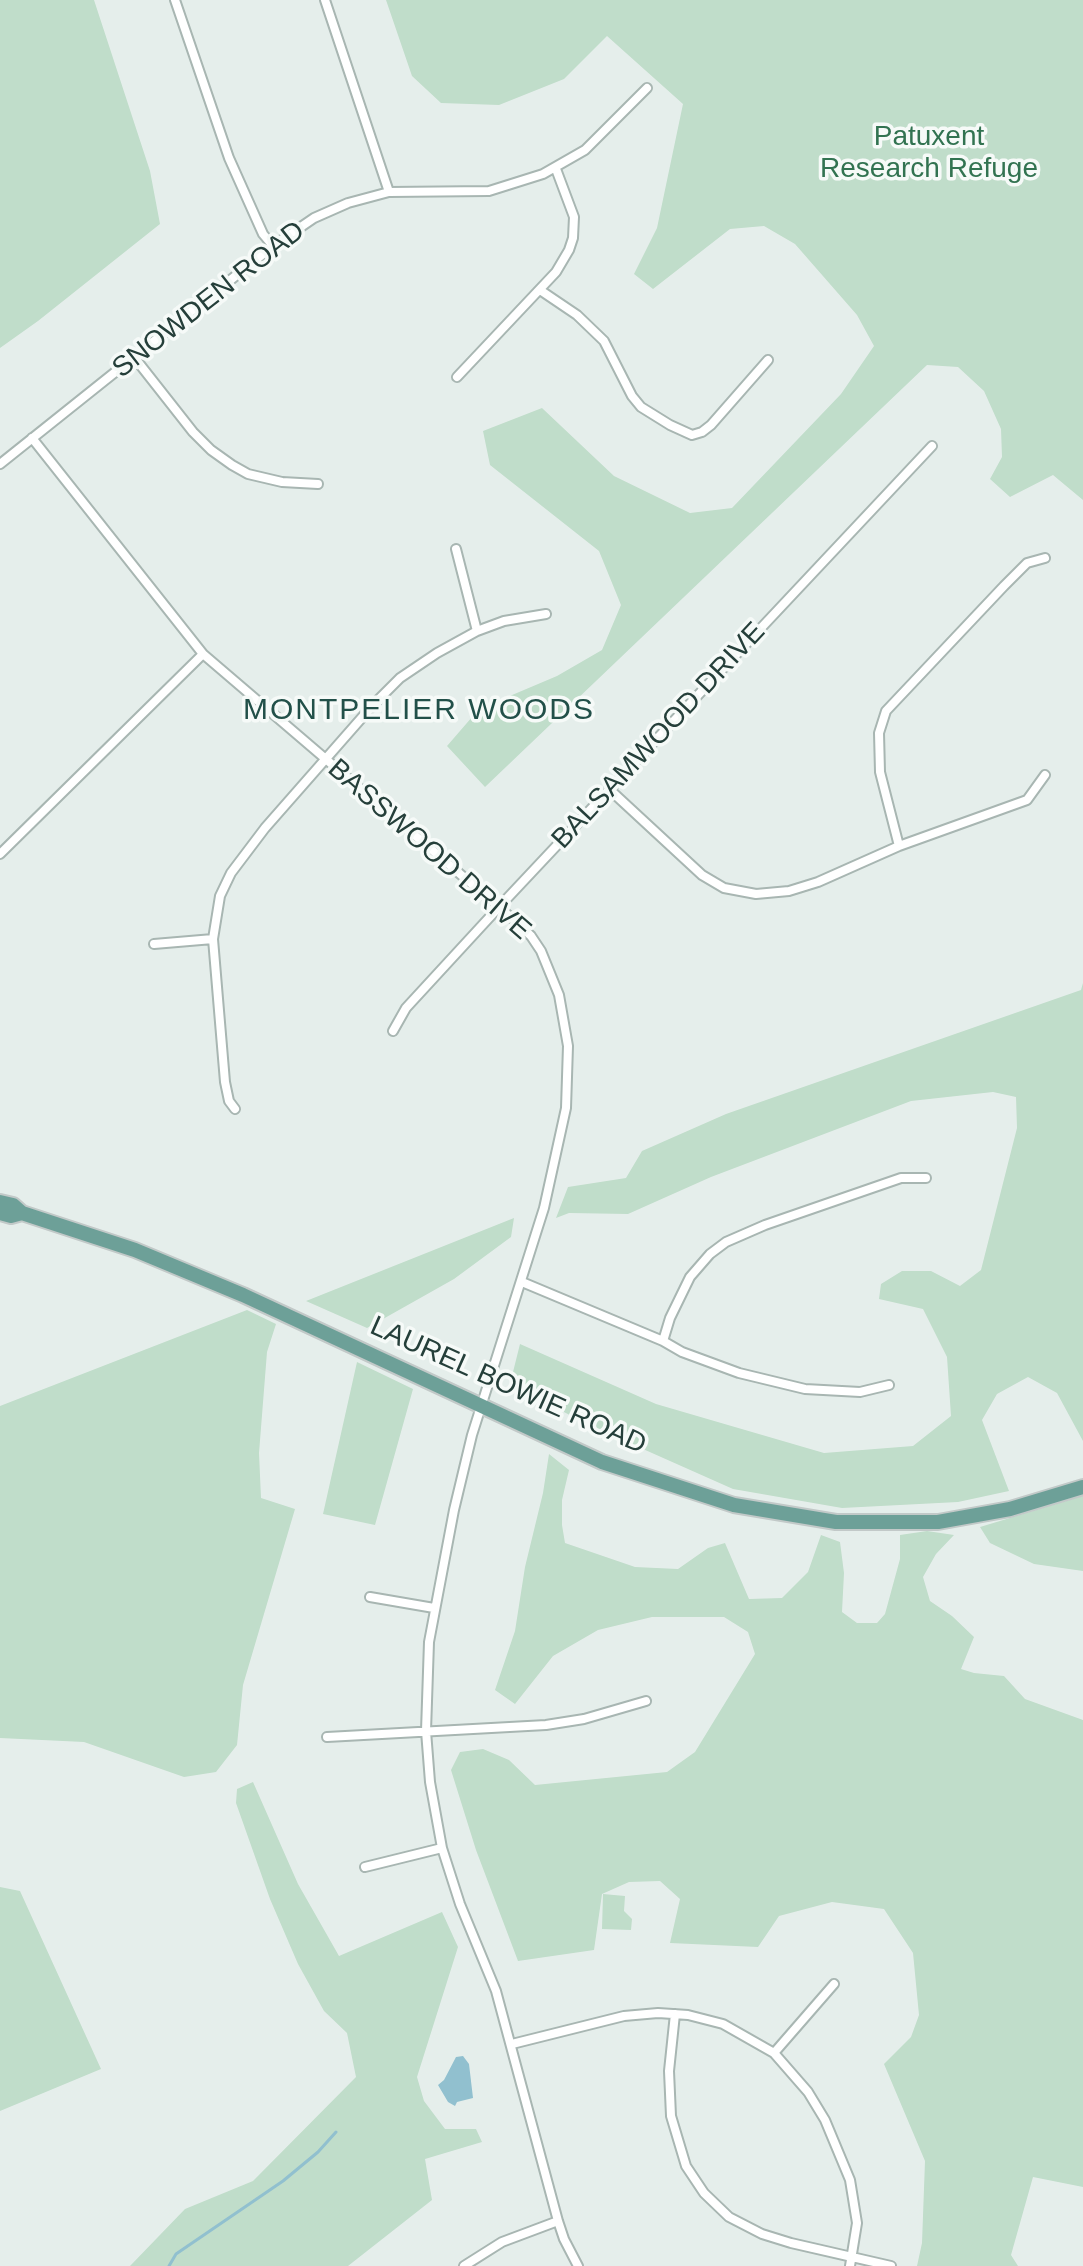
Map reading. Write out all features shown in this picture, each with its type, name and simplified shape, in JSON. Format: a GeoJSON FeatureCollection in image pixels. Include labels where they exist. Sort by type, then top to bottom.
{"type":"FeatureCollection","features":[{"type":"Feature","properties":{"kind":"main road","name":"LAUREL BOWIE ROAD"},"geometry":{"type":"LineString","coordinates":[[0,1202],[13,1205],[22,1213],[103,1239],[189,1272],[602,1462],[734,1505],[806,1518],[864,1523],[938,1522],[1010,1509],[1083,1487]]}},
{"type":"Feature","properties":{"kind":"main road","name":"LAUREL BOWIE ROAD"},"geometry":{"type":"LineString","coordinates":[[0,1213],[11,1216],[22,1213]]}},
{"type":"Feature","properties":{"kind":"street"},"geometry":{"type":"LineString","coordinates":[[175,0],[229,158],[263,234],[273,246]]}},
{"type":"Feature","properties":{"kind":"street"},"geometry":{"type":"LineString","coordinates":[[325,0],[389,192]]}},
{"type":"Feature","properties":{"kind":"street","name":"SNOWDEN ROAD"},"geometry":{"type":"LineString","coordinates":[[0,464],[273,246],[332,210],[389,192],[489,191],[528,180],[556,169],[585,150],[647,88]]}},
{"type":"Feature","properties":{"kind":"street"},"geometry":{"type":"LineString","coordinates":[[457,377],[564,262],[573,238],[572,209],[556,169]]}},
{"type":"Feature","properties":{"kind":"street"},"geometry":{"type":"LineString","coordinates":[[540,290],[577,315],[604,341],[632,396],[641,407],[692,435],[711,425],[768,360]]}},
{"type":"Feature","properties":{"kind":"street"},"geometry":{"type":"LineString","coordinates":[[134,357],[193,432],[232,465],[248,474],[282,482],[318,484]]}},
{"type":"Feature","properties":{"kind":"street","name":"BASSWOOD DRIVE"},"geometry":{"type":"LineString","coordinates":[[32,438],[203,654],[531,936],[546,962],[559,995],[568,1046],[567,1096],[559,1142],[544,1208],[458,1495],[434,1608],[426,1671],[426,1731],[432,1796],[442,1848],[460,1904],[496,1991],[558,2221],[578,2266]]}},
{"type":"Feature","properties":{"kind":"street","name":"BALSAMWOOD DRIVE"},"geometry":{"type":"LineString","coordinates":[[393,1031],[406,1008],[499,907],[932,446]]}},
{"type":"Feature","properties":{"kind":"street"},"geometry":{"type":"LineString","coordinates":[[456,549],[477,631]]}},
{"type":"Feature","properties":{"kind":"street"},"geometry":{"type":"LineString","coordinates":[[899,846],[880,772],[879,733],[886,711],[1011,578],[1027,563],[1045,558]]}},
{"type":"Feature","properties":{"kind":"street"},"geometry":{"type":"LineString","coordinates":[[235,1109],[229,1101],[225,1082],[213,939],[220,896],[242,855],[400,678],[477,631],[504,621],[546,614]]}},
{"type":"Feature","properties":{"kind":"street"},"geometry":{"type":"LineString","coordinates":[[0,854],[203,654]]}},
{"type":"Feature","properties":{"kind":"street"},"geometry":{"type":"LineString","coordinates":[[609,789],[702,875],[724,888],[741,893],[789,891],[818,882],[899,846],[1027,800],[1045,775]]}},
{"type":"Feature","properties":{"kind":"street"},"geometry":{"type":"LineString","coordinates":[[154,944],[213,939]]}},
{"type":"Feature","properties":{"kind":"street"},"geometry":{"type":"LineString","coordinates":[[663,1341],[670,1318],[690,1277],[710,1254],[726,1242],[765,1225],[901,1178],[926,1178]]}},
{"type":"Feature","properties":{"kind":"street"},"geometry":{"type":"LineString","coordinates":[[522,1282],[724,1369],[805,1389],[860,1392],[889,1385]]}},
{"type":"Feature","properties":{"kind":"street"},"geometry":{"type":"LineString","coordinates":[[370,1597],[434,1608]]}},
{"type":"Feature","properties":{"kind":"street"},"geometry":{"type":"LineString","coordinates":[[327,1737],[546,1725],[584,1719],[646,1701]]}},
{"type":"Feature","properties":{"kind":"street"},"geometry":{"type":"LineString","coordinates":[[365,1867],[442,1848]]}},
{"type":"Feature","properties":{"kind":"street"},"geometry":{"type":"LineString","coordinates":[[774,2053],[834,1984]]}},
{"type":"Feature","properties":{"kind":"street"},"geometry":{"type":"LineString","coordinates":[[512,2044],[641,2013],[675,2014],[723,2024],[774,2053],[808,2092],[838,2147],[856,2206],[857,2223],[850,2266]]}},
{"type":"Feature","properties":{"kind":"street"},"geometry":{"type":"LineString","coordinates":[[675,2014],[670,2051],[669,2101],[679,2149],[695,2182],[714,2205],[743,2225],[791,2243],[891,2266]]}},
{"type":"Feature","properties":{"kind":"street"},"geometry":{"type":"LineString","coordinates":[[464,2266],[502,2242],[558,2221]]}},
{"type":"Feature","properties":{"kind":"green space"},"geometry":{"type":"Polygon","coordinates":[[[0,0],[94,0],[150,171],[160,224],[0,348],[0,0]]]}},
{"type":"Feature","properties":{"kind":"green space","name":"Patuxent Research Refuge"},"geometry":{"type":"Polygon","coordinates":[[[386,0],[1083,0],[1083,500],[1053,475],[1010,497],[990,479],[1002,457],[1001,429],[984,391],[958,367],[927,365],[485,787],[447,746],[479,709],[557,676],[602,650],[621,605],[599,551],[490,465],[483,431],[542,408],[614,476],[690,513],[732,508],[841,394],[874,346],[857,315],[795,244],[764,226],[730,229],[653,289],[634,274],[657,228],[683,104],[607,36],[564,79],[499,105],[441,103],[412,76],[386,0]]]}},
{"type":"Feature","properties":{"kind":"green space"},"geometry":{"type":"Polygon","coordinates":[[[1083,983],[1083,1441],[1057,1393],[1028,1377],[997,1394],[982,1420],[1009,1491],[958,1502],[842,1508],[733,1489],[589,1425],[510,1384],[520,1344],[656,1404],[824,1453],[913,1446],[951,1416],[947,1357],[923,1309],[879,1299],[881,1284],[902,1271],[931,1271],[960,1286],[981,1270],[1017,1128],[1016,1097],[993,1092],[911,1101],[711,1177],[628,1214],[569,1213],[556,1218],[568,1187],[626,1178],[642,1151],[726,1114],[1081,990],[1083,983]]]}},
{"type":"Feature","properties":{"kind":"green space"},"geometry":{"type":"Polygon","coordinates":[[[514,1218],[511,1237],[454,1279],[367,1328],[306,1301],[514,1218]]]}},
{"type":"Feature","properties":{"kind":"green space"},"geometry":{"type":"Polygon","coordinates":[[[247,1310],[276,1324],[267,1352],[259,1453],[261,1498],[295,1509],[243,1685],[237,1745],[216,1772],[184,1777],[84,1742],[0,1738],[0,1406],[247,1310]]]}},
{"type":"Feature","properties":{"kind":"green space"},"geometry":{"type":"Polygon","coordinates":[[[357,1362],[413,1389],[375,1525],[323,1514],[357,1362]]]}},
{"type":"Feature","properties":{"kind":"green space"},"geometry":{"type":"Polygon","coordinates":[[[549,1454],[569,1470],[562,1500],[565,1543],[635,1567],[678,1569],[708,1548],[725,1543],[749,1599],[782,1598],[808,1572],[821,1535],[840,1542],[844,1573],[842,1612],[857,1623],[877,1623],[885,1614],[900,1559],[900,1535],[927,1531],[954,1535],[936,1554],[923,1577],[930,1601],[974,1637],[961,1669],[1004,1676],[1025,1699],[1083,1720],[1083,2187],[1033,2177],[1011,2255],[1018,2266],[917,2266],[922,2243],[925,2161],[884,2064],[911,2037],[919,2015],[913,1953],[884,1909],[832,1902],[779,1916],[758,1947],[670,1943],[680,1899],[660,1881],[629,1882],[602,1894],[594,1950],[518,1961],[476,1850],[451,1770],[460,1752],[483,1749],[509,1760],[535,1785],[667,1772],[695,1752],[755,1654],[748,1632],[724,1617],[652,1617],[598,1630],[553,1656],[515,1704],[495,1690],[515,1631],[549,1454]]]}},
{"type":"Feature","properties":{"kind":"green space"},"geometry":{"type":"Polygon","coordinates":[[[1083,1496],[1083,1571],[1034,1564],[990,1543],[980,1527],[1083,1496]]]}},
{"type":"Feature","properties":{"kind":"green space"},"geometry":{"type":"Polygon","coordinates":[[[253,1782],[298,1884],[339,1956],[442,1912],[458,1947],[417,2077],[424,2101],[445,2129],[476,2129],[482,2142],[425,2159],[432,2200],[348,2266],[130,2266],[185,2209],[253,2181],[356,2077],[347,2033],[324,2011],[298,1964],[270,1899],[236,1803],[237,1789],[253,1782]]]}},
{"type":"Feature","properties":{"kind":"green space"},"geometry":{"type":"Polygon","coordinates":[[[0,1887],[20,1891],[101,2069],[0,2111],[0,1887]]]}},
{"type":"Feature","properties":{"kind":"green space"},"geometry":{"type":"Polygon","coordinates":[[[603,1894],[625,1896],[624,1911],[632,1919],[631,1930],[602,1929],[603,1894]]]}},
{"type":"Feature","properties":{"kind":"water"},"geometry":{"type":"Polygon","coordinates":[[[463,2056],[469,2064],[473,2098],[457,2102],[455,2106],[448,2102],[438,2085],[456,2057],[463,2056]]]}},
{"type":"Feature","properties":{"kind":"waterway"},"geometry":{"type":"LineString","coordinates":[[169,2266],[176,2254],[283,2181],[318,2152],[336,2132]]}},
{"type":"Feature","properties":{"kind":"district","name":"MONTPELIER WOODS"},"geometry":{"type":"Point","coordinates":[419,711]}}]}
